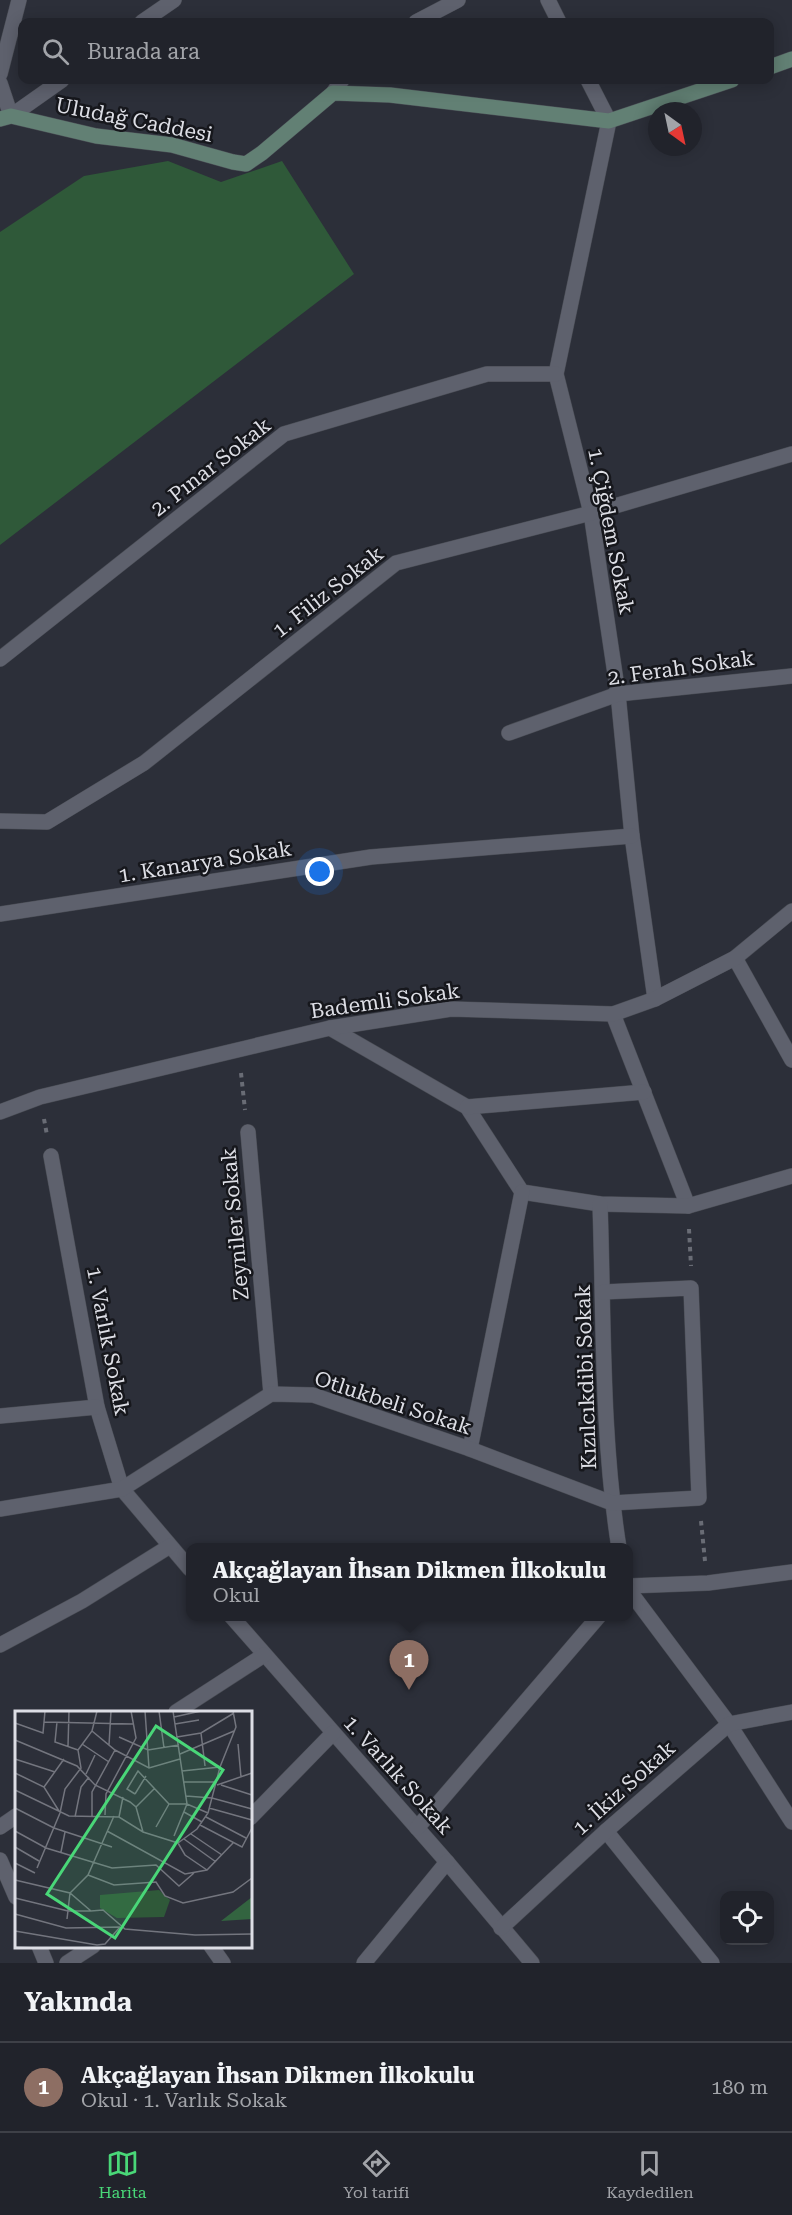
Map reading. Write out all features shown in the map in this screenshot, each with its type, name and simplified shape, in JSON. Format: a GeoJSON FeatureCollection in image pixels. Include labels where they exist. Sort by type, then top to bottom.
{"type":"FeatureCollection","features":[{"type":"Feature","properties":{"kind":"main road"},"geometry":{"type":"LineString","coordinates":[[774,66],[792,59]]}},
{"type":"Feature","properties":{"kind":"main road"},"geometry":{"type":"LineString","coordinates":[[333,93],[390,95],[609,121],[720,84]]}},
{"type":"Feature","properties":{"kind":"main road","name":"Uludağ Caddesi"},"geometry":{"type":"LineString","coordinates":[[5,118],[96,136],[172,145],[246,164],[333,93]]}},
{"type":"Feature","properties":{"kind":"street"},"geometry":{"type":"LineString","coordinates":[[0,74],[19,0]]}},
{"type":"Feature","properties":{"kind":"street"},"geometry":{"type":"LineString","coordinates":[[148,18],[174,0]]}},
{"type":"Feature","properties":{"kind":"street"},"geometry":{"type":"LineString","coordinates":[[424,18],[458,0]]}},
{"type":"Feature","properties":{"kind":"street"},"geometry":{"type":"LineString","coordinates":[[548,0],[557,18]]}},
{"type":"Feature","properties":{"kind":"street"},"geometry":{"type":"LineString","coordinates":[[0,82],[5,118],[56,84]]}},
{"type":"Feature","properties":{"kind":"street"},"geometry":{"type":"LineString","coordinates":[[333,93],[339,84]]}},
{"type":"Feature","properties":{"kind":"street"},"geometry":{"type":"LineString","coordinates":[[590,84],[609,121]]}},
{"type":"Feature","properties":{"kind":"street","name":"1. Çiğdem Sokak"},"geometry":{"type":"LineString","coordinates":[[609,121],[556,374],[591,513],[618,694],[632,836],[655,999]]}},
{"type":"Feature","properties":{"kind":"street","name":"2. Pınar Sokak"},"geometry":{"type":"LineString","coordinates":[[0,659],[284,434],[487,374],[556,374]]}},
{"type":"Feature","properties":{"kind":"street","name":"1. Filiz Sokak"},"geometry":{"type":"LineString","coordinates":[[0,821],[47,822],[144,763],[396,563],[591,513],[792,454]]}},
{"type":"Feature","properties":{"kind":"street","name":"2. Ferah Sokak"},"geometry":{"type":"LineString","coordinates":[[509,733],[618,694],[792,675]]}},
{"type":"Feature","properties":{"kind":"street","name":"1. Kanarya Sokak"},"geometry":{"type":"LineString","coordinates":[[0,914],[371,857],[632,836]]}},
{"type":"Feature","properties":{"kind":"street","name":"Bademli Sokak"},"geometry":{"type":"LineString","coordinates":[[0,1112],[40,1097],[330,1028],[451,1009],[613,1014],[655,999],[735,958],[792,911]]}},
{"type":"Feature","properties":{"kind":"street"},"geometry":{"type":"LineString","coordinates":[[735,958],[792,1060]]}},
{"type":"Feature","properties":{"kind":"street"},"geometry":{"type":"LineString","coordinates":[[613,1014],[688,1206]]}},
{"type":"Feature","properties":{"kind":"street"},"geometry":{"type":"LineString","coordinates":[[330,1028],[467,1107],[522,1192],[470,1449]]}},
{"type":"Feature","properties":{"kind":"street"},"geometry":{"type":"LineString","coordinates":[[467,1107],[644,1092]]}},
{"type":"Feature","properties":{"kind":"street","name":"Zeyniler Sokak"},"geometry":{"type":"LineString","coordinates":[[248,1132],[271,1394]]}},
{"type":"Feature","properties":{"kind":"street","name":"1. Varlık Sokak"},"geometry":{"type":"LineString","coordinates":[[51,1156],[98,1407],[122,1489],[186,1564]]}},
{"type":"Feature","properties":{"kind":"street"},"geometry":{"type":"LineString","coordinates":[[522,1192],[600,1204],[688,1206],[792,1176]]}},
{"type":"Feature","properties":{"kind":"street","name":"Kızılcıkdibi Sokak"},"geometry":{"type":"LineString","coordinates":[[600,1204],[612,1503],[619,1543]]}},
{"type":"Feature","properties":{"kind":"street"},"geometry":{"type":"LineString","coordinates":[[603,1292],[691,1288],[699,1498],[612,1503]]}},
{"type":"Feature","properties":{"kind":"street"},"geometry":{"type":"LineString","coordinates":[[0,1509],[122,1489],[271,1394]]}},
{"type":"Feature","properties":{"kind":"street","name":"Otlukbeli Sokak"},"geometry":{"type":"LineString","coordinates":[[271,1394],[314,1395],[470,1449],[612,1503]]}},
{"type":"Feature","properties":{"kind":"street"},"geometry":{"type":"LineString","coordinates":[[0,1416],[98,1407]]}},
{"type":"Feature","properties":{"kind":"street"},"geometry":{"type":"LineString","coordinates":[[0,1644],[82,1601],[170,1546]]}},
{"type":"Feature","properties":{"kind":"street"},"geometry":{"type":"LineString","coordinates":[[633,1587],[708,1583],[792,1572]]}},
{"type":"Feature","properties":{"kind":"street"},"geometry":{"type":"LineString","coordinates":[[633,1594],[729,1724],[792,1822]]}},
{"type":"Feature","properties":{"kind":"street","name":"1. Varlık Sokak"},"geometry":{"type":"LineString","coordinates":[[234,1621],[447,1862],[532,1963]]}},
{"type":"Feature","properties":{"kind":"street"},"geometry":{"type":"LineString","coordinates":[[417,1828],[596,1621]]}},
{"type":"Feature","properties":{"kind":"street"},"geometry":{"type":"LineString","coordinates":[[179,1711],[264,1656]]}},
{"type":"Feature","properties":{"kind":"street"},"geometry":{"type":"LineString","coordinates":[[729,1724],[792,1712]]}},
{"type":"Feature","properties":{"kind":"street","name":"1. İkiz Sokak"},"geometry":{"type":"LineString","coordinates":[[501,1928],[606,1831],[729,1724]]}},
{"type":"Feature","properties":{"kind":"street"},"geometry":{"type":"LineString","coordinates":[[252,1816],[333,1733]]}},
{"type":"Feature","properties":{"kind":"street"},"geometry":{"type":"LineString","coordinates":[[0,1827],[15,1817]]}},
{"type":"Feature","properties":{"kind":"street"},"geometry":{"type":"LineString","coordinates":[[606,1831],[712,1963]]}},
{"type":"Feature","properties":{"kind":"street"},"geometry":{"type":"LineString","coordinates":[[0,1860],[15,1895]]}},
{"type":"Feature","properties":{"kind":"street"},"geometry":{"type":"LineString","coordinates":[[364,1963],[447,1862]]}},
{"type":"Feature","properties":{"kind":"street"},"geometry":{"type":"LineString","coordinates":[[39,1948],[46,1963]]}},
{"type":"Feature","properties":{"kind":"street"},"geometry":{"type":"LineString","coordinates":[[67,1963],[91,1948]]}},
{"type":"Feature","properties":{"kind":"street"},"geometry":{"type":"LineString","coordinates":[[212,1948],[223,1963]]}},
{"type":"Feature","properties":{"kind":"path","name":"Zeyniler Sokak"},"geometry":{"type":"LineString","coordinates":[[238,1050],[248,1132]]}},
{"type":"Feature","properties":{"kind":"path"},"geometry":{"type":"LineString","coordinates":[[40,1097],[51,1156]]}},
{"type":"Feature","properties":{"kind":"path"},"geometry":{"type":"LineString","coordinates":[[688,1206],[691,1288]]}},
{"type":"Feature","properties":{"kind":"path"},"geometry":{"type":"LineString","coordinates":[[699,1498],[708,1583]]}},
{"type":"Feature","properties":{"kind":"green space"},"geometry":{"type":"Polygon","coordinates":[[[168,161],[221,182],[282,161],[354,274],[0,545],[0,232],[84,176],[168,161]]]}},
{"type":"Feature","properties":{"kind":"place","name":"Akçağlayan İhsan Dikmen İlkokulu"},"geometry":{"type":"Point","coordinates":[409,1690]}}]}
